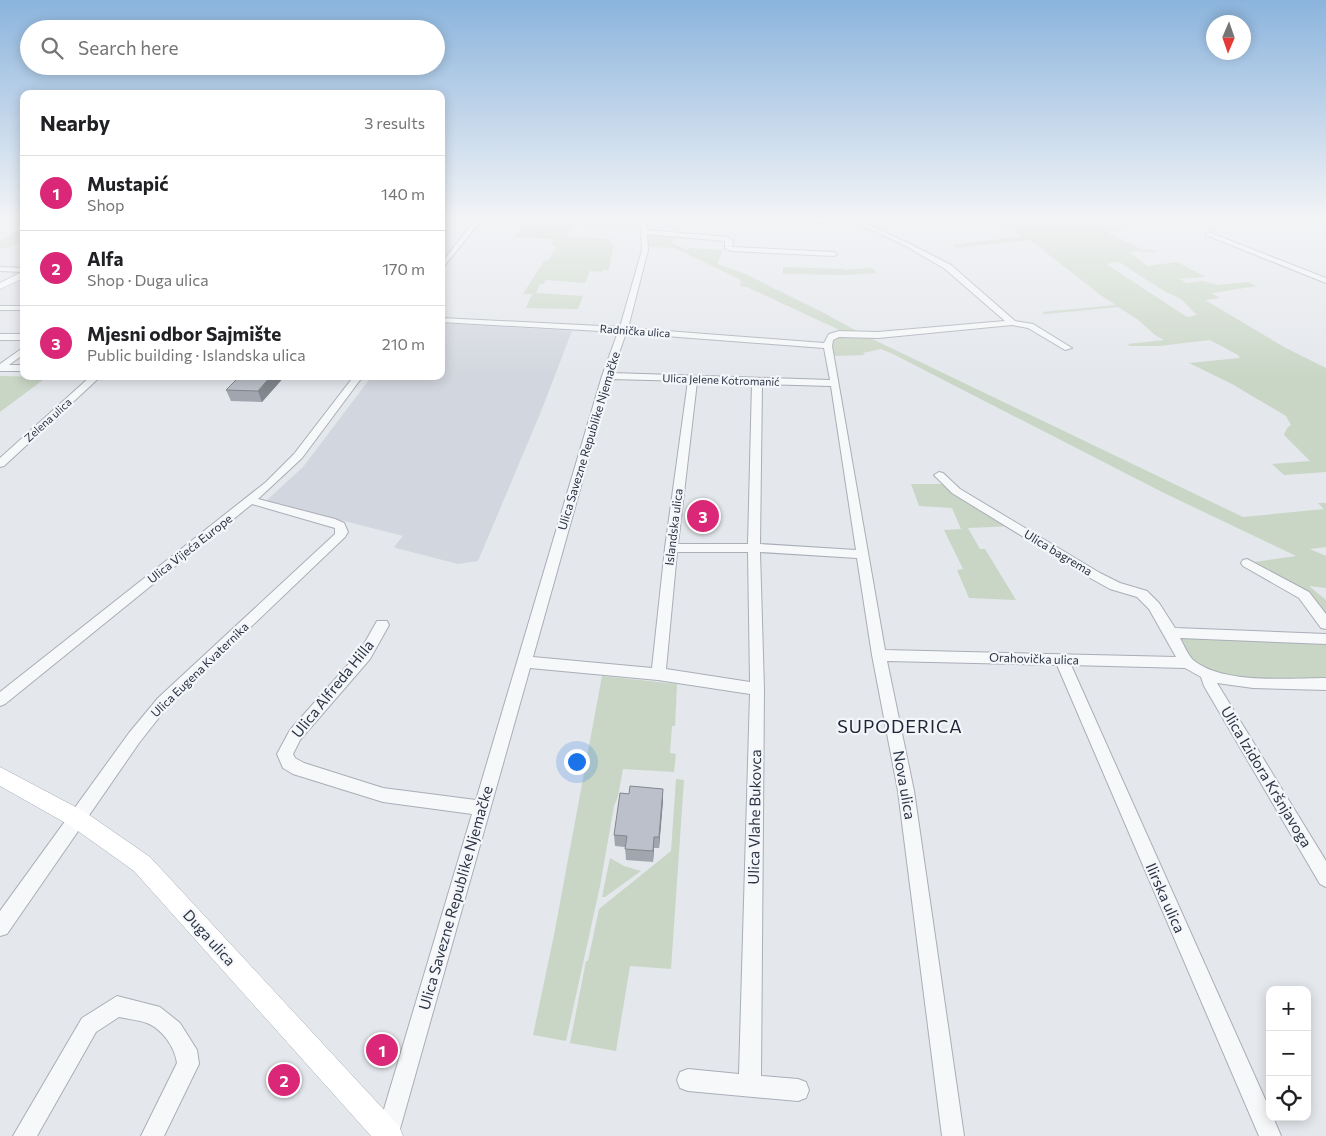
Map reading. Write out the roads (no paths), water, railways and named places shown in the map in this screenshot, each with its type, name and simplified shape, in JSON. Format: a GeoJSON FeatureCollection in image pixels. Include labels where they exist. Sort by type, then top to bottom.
{"type":"FeatureCollection","features":[{"type":"Feature","properties":{"kind":"main road"},"geometry":{"type":"LineString","coordinates":[[0,286],[20,276]]}},
{"type":"Feature","properties":{"kind":"main road","name":"Duga ulica"},"geometry":{"type":"LineString","coordinates":[[0,776],[78,819],[142,864],[388,1136]]}},
{"type":"Feature","properties":{"kind":"street","name":"Ulica Savezne Republike Njemačke"},"geometry":{"type":"LineString","coordinates":[[388,1136],[607,376],[623,330],[639,271]]}},
{"type":"Feature","properties":{"kind":"street"},"geometry":{"type":"LineString","coordinates":[[953,271],[1011,321]]}},
{"type":"Feature","properties":{"kind":"street"},"geometry":{"type":"LineString","coordinates":[[1301,271],[1326,281]]}},
{"type":"Feature","properties":{"kind":"street"},"geometry":{"type":"LineString","coordinates":[[0,308],[20,308]]}},
{"type":"Feature","properties":{"kind":"street","name":"Radnička ulica"},"geometry":{"type":"LineString","coordinates":[[445,320],[623,330],[828,346]]}},
{"type":"Feature","properties":{"kind":"street"},"geometry":{"type":"LineString","coordinates":[[828,346],[832,336],[839,334],[878,335],[918,332],[1011,321],[1030,326],[1068,348]]}},
{"type":"Feature","properties":{"kind":"street"},"geometry":{"type":"LineString","coordinates":[[0,337],[20,336]]}},
{"type":"Feature","properties":{"kind":"street","name":"Nova ulica"},"geometry":{"type":"LineString","coordinates":[[828,346],[879,655],[906,791],[953,1136]]}},
{"type":"Feature","properties":{"kind":"street"},"geometry":{"type":"LineString","coordinates":[[0,368],[20,353]]}},
{"type":"Feature","properties":{"kind":"street"},"geometry":{"type":"LineString","coordinates":[[0,368],[20,368]]}},
{"type":"Feature","properties":{"kind":"street","name":"Ulica Jelene Kotromanić"},"geometry":{"type":"LineString","coordinates":[[607,376],[835,383]]}},
{"type":"Feature","properties":{"kind":"street","name":"Zelena ulica"},"geometry":{"type":"LineString","coordinates":[[0,464],[93,380]]}},
{"type":"Feature","properties":{"kind":"street","name":"Ulica Vijeća Europe"},"geometry":{"type":"LineString","coordinates":[[0,700],[252,500],[298,456],[356,380]]}},
{"type":"Feature","properties":{"kind":"street","name":"Islandska ulica"},"geometry":{"type":"LineString","coordinates":[[658,674],[671,548],[693,380]]}},
{"type":"Feature","properties":{"kind":"street","name":"Ulica Vlahe Bukovca"},"geometry":{"type":"LineString","coordinates":[[750,1086],[756,688],[754,548],[757,381]]}},
{"type":"Feature","properties":{"kind":"street","name":"Ulica bagrema"},"geometry":{"type":"LineString","coordinates":[[939,475],[956,491],[1096,576],[1115,586],[1142,594],[1154,606],[1171,633]]}},
{"type":"Feature","properties":{"kind":"street","name":"Ulica Eugena Kvaternika"},"geometry":{"type":"LineString","coordinates":[[0,927],[134,738],[163,702],[339,538],[342,532],[340,526],[331,522],[252,500]]}},
{"type":"Feature","properties":{"kind":"street"},"geometry":{"type":"LineString","coordinates":[[671,548],[754,548],[862,554]]}},
{"type":"Feature","properties":{"kind":"street"},"geometry":{"type":"LineString","coordinates":[[1247,563],[1282,580],[1304,595],[1326,624]]}},
{"type":"Feature","properties":{"kind":"street","name":"Ulica Alfreda Hilla"},"geometry":{"type":"LineString","coordinates":[[382,624],[375,640],[365,654],[295,734],[284,754],[289,763],[299,769],[383,795],[482,808]]}},
{"type":"Feature","properties":{"kind":"street"},"geometry":{"type":"LineString","coordinates":[[1326,638],[1171,633],[1178,650],[1188,663],[1208,676],[1232,680],[1326,684]]}},
{"type":"Feature","properties":{"kind":"street","name":"Orahovička ulica"},"geometry":{"type":"LineString","coordinates":[[879,655],[1188,663]]}},
{"type":"Feature","properties":{"kind":"street","name":"Ilirska ulica"},"geometry":{"type":"LineString","coordinates":[[1061,659],[1270,1136]]}},
{"type":"Feature","properties":{"kind":"street"},"geometry":{"type":"LineString","coordinates":[[524,662],[658,674],[756,688]]}},
{"type":"Feature","properties":{"kind":"street","name":"Ulica Izidora Kršnjavoga"},"geometry":{"type":"LineString","coordinates":[[1208,676],[1209,682],[1326,878]]}},
{"type":"Feature","properties":{"kind":"street"},"geometry":{"type":"LineString","coordinates":[[24,1136],[90,1024],[98,1017],[118,1006],[153,1014],[173,1030],[186,1050],[188,1064],[152,1136]]}},
{"type":"Feature","properties":{"kind":"street"},"geometry":{"type":"LineString","coordinates":[[688,1080],[798,1090]]}},
{"type":"Feature","properties":{"kind":"place","name":"Mjesni odbor Sajmište"},"geometry":{"type":"Point","coordinates":[703,516]}},
{"type":"Feature","properties":{"kind":"place","name":"Mustapić"},"geometry":{"type":"Point","coordinates":[382,1050]}},
{"type":"Feature","properties":{"kind":"place","name":"Alfa"},"geometry":{"type":"Point","coordinates":[284,1080]}},
{"type":"Feature","properties":{"kind":"district","name":"SUPODERICA"},"geometry":{"type":"Point","coordinates":[900,727]}}]}
